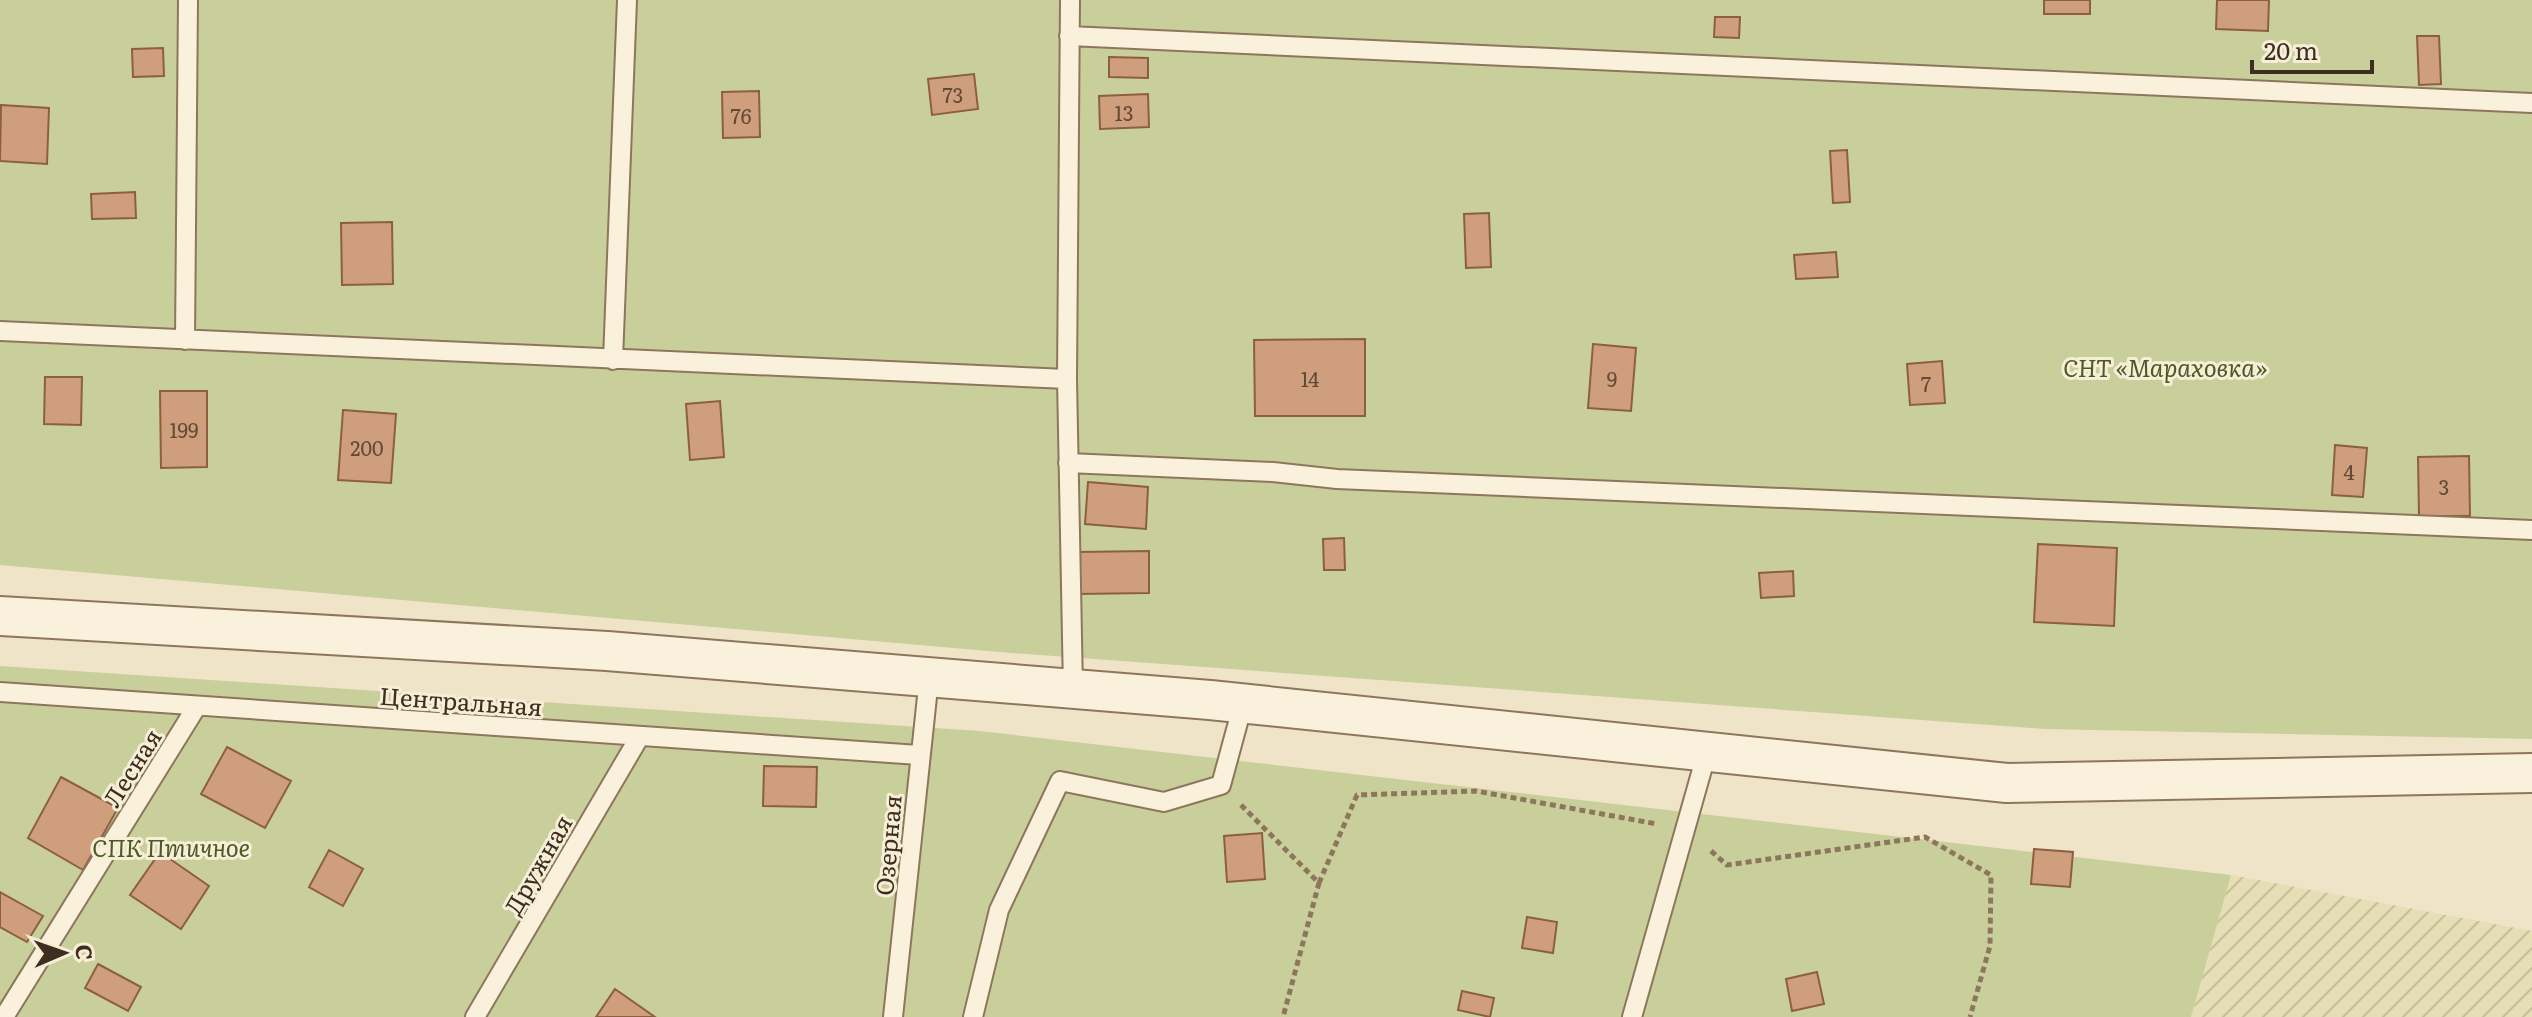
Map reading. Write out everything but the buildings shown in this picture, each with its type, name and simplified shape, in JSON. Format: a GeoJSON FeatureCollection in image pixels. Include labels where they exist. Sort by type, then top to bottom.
{"type":"FeatureCollection","features":[{"type":"Feature","properties":{"kind":"street"},"geometry":{"type":"LineString","coordinates":[[0,616],[607,651],[1073,689],[2007,783],[2532,773]]}},
{"type":"Feature","properties":{"kind":"lane"},"geometry":{"type":"LineString","coordinates":[[185,340],[188,0]]}},
{"type":"Feature","properties":{"kind":"lane"},"geometry":{"type":"LineString","coordinates":[[613,360],[627,0]]}},
{"type":"Feature","properties":{"kind":"lane"},"geometry":{"type":"LineString","coordinates":[[1070,0],[1067,379],[1073,689]]}},
{"type":"Feature","properties":{"kind":"lane"},"geometry":{"type":"LineString","coordinates":[[1069,36],[2532,103]]}},
{"type":"Feature","properties":{"kind":"lane"},"geometry":{"type":"LineString","coordinates":[[0,331],[1067,379]]}},
{"type":"Feature","properties":{"kind":"lane"},"geometry":{"type":"LineString","coordinates":[[1068,463],[1273,472],[1353,480],[2532,530]]}},
{"type":"Feature","properties":{"kind":"lane","name":"Озерная"},"geometry":{"type":"LineString","coordinates":[[893,1017],[929,678]]}},
{"type":"Feature","properties":{"kind":"lane","name":"Центральная"},"geometry":{"type":"LineString","coordinates":[[0,692],[919,755]]}},
{"type":"Feature","properties":{"kind":"lane"},"geometry":{"type":"LineString","coordinates":[[973,1017],[999,910],[1060,781],[1164,802],[1221,785],[1243,704]]}},
{"type":"Feature","properties":{"kind":"lane","name":"Лесная"},"geometry":{"type":"LineString","coordinates":[[4,1017],[197,706]]}},
{"type":"Feature","properties":{"kind":"lane","name":"Дружная"},"geometry":{"type":"LineString","coordinates":[[475,1017],[640,736]]}},
{"type":"Feature","properties":{"kind":"lane"},"geometry":{"type":"LineString","coordinates":[[1632,1017],[1707,752]]}},
{"type":"Feature","properties":{"kind":"path"},"geometry":{"type":"LineString","coordinates":[[1221,785],[1319,883],[1283,1017]]}},
{"type":"Feature","properties":{"kind":"shaded area"},"geometry":{"type":"Polygon","coordinates":[[[2231,875],[2532,931],[2532,1017],[2191,1017],[2231,875]]]}},
{"type":"Feature","properties":{"kind":"green space","name":"СНТ «Мараховка»"},"geometry":{"type":"Polygon","coordinates":[[[0,0],[2532,0],[2532,739],[2044,729],[999,652],[0,565],[0,0]]]}},
{"type":"Feature","properties":{"kind":"green space","name":"СПК Птичное"},"geometry":{"type":"Polygon","coordinates":[[[0,666],[980,731],[2231,875],[2191,1017],[0,1017],[0,666]]]}}]}
